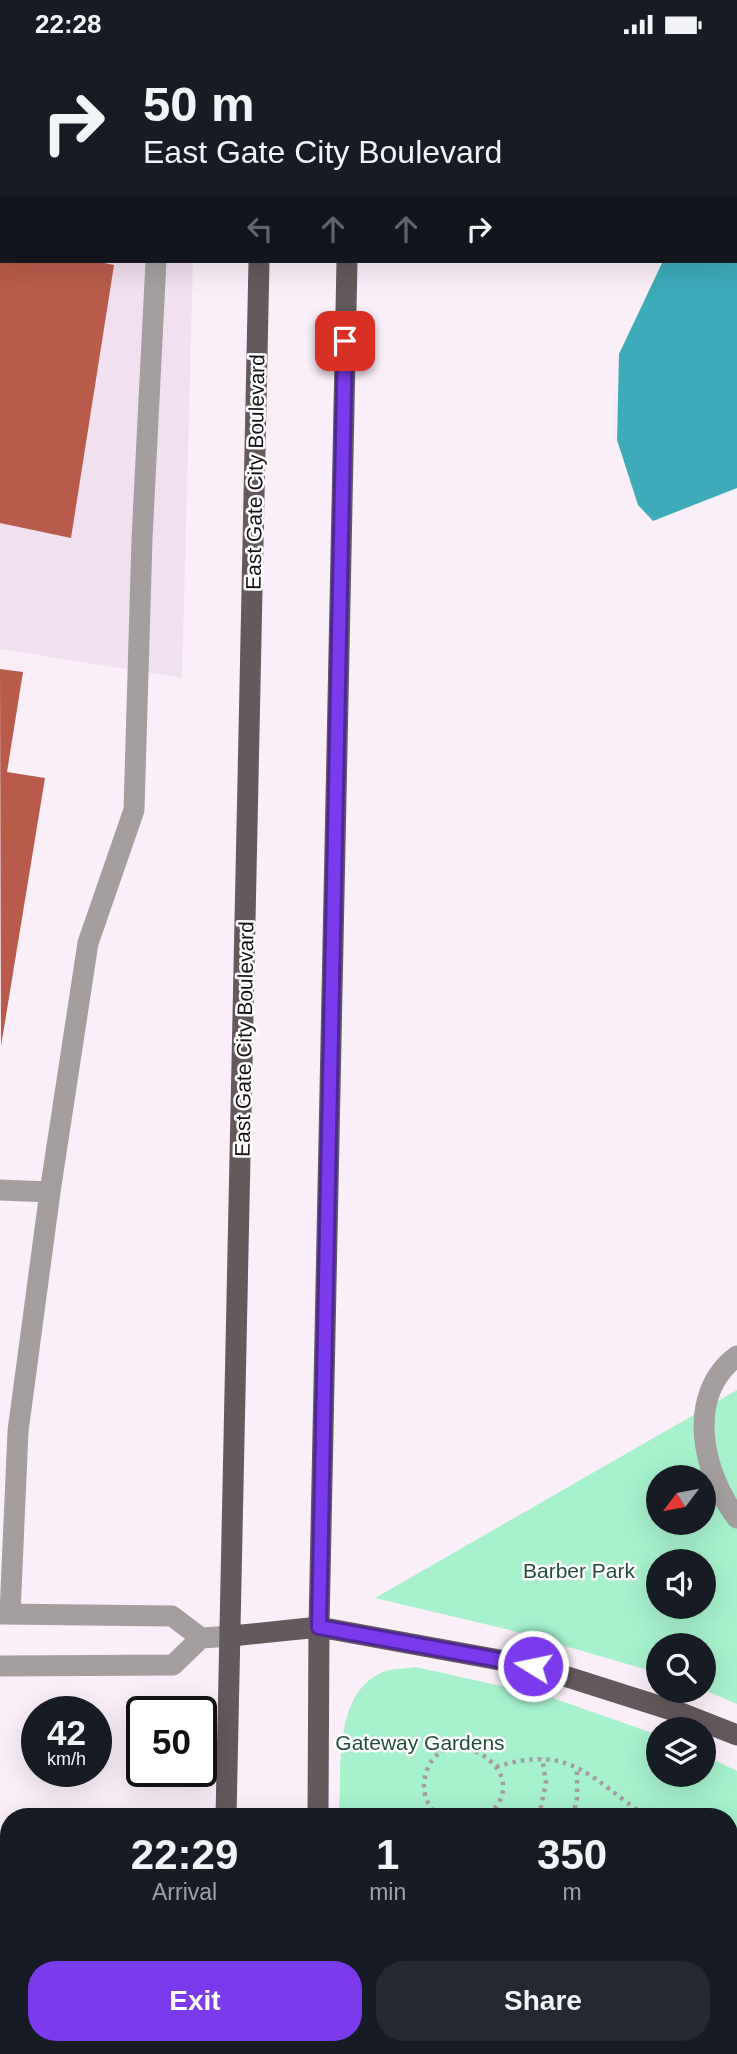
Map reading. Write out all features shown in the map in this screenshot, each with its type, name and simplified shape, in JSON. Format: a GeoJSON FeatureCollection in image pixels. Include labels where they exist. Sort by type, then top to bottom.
{"type":"FeatureCollection","features":[{"type":"Feature","properties":{"kind":"main road","name":"East Gate City Boulevard"},"geometry":{"type":"LineString","coordinates":[[226,1808],[259,263]]}},
{"type":"Feature","properties":{"kind":"main road"},"geometry":{"type":"LineString","coordinates":[[318,1808],[319,1627],[347,263]]}},
{"type":"Feature","properties":{"kind":"main road"},"geometry":{"type":"LineString","coordinates":[[232,1636],[319,1627],[533,1666],[681,1713],[737,1735]]}},
{"type":"Feature","properties":{"kind":"street"},"geometry":{"type":"LineString","coordinates":[[156,263],[142,539],[134,810],[88,943],[50,1192],[18,1431],[5,1613],[172,1616],[201,1638]]}},
{"type":"Feature","properties":{"kind":"street"},"geometry":{"type":"LineString","coordinates":[[0,1190],[50,1192]]}},
{"type":"Feature","properties":{"kind":"street"},"geometry":{"type":"LineString","coordinates":[[737,1356],[708,1393],[702,1425],[711,1468],[737,1518]]}},
{"type":"Feature","properties":{"kind":"street"},"geometry":{"type":"LineString","coordinates":[[0,1666],[173,1665],[201,1638],[232,1636]]}},
{"type":"Feature","properties":{"kind":"path"},"geometry":{"type":"LineString","coordinates":[[432,1808],[424,1789],[431,1764],[440,1754],[452,1749],[477,1750],[496,1767],[502,1791],[494,1808]]}},
{"type":"Feature","properties":{"kind":"path"},"geometry":{"type":"LineString","coordinates":[[496,1767],[522,1759],[542,1758],[577,1767],[634,1808]]}},
{"type":"Feature","properties":{"kind":"path"},"geometry":{"type":"LineString","coordinates":[[542,1758],[546,1782],[542,1808]]}},
{"type":"Feature","properties":{"kind":"path"},"geometry":{"type":"LineString","coordinates":[[575,1808],[577,1767]]}},
{"type":"Feature","properties":{"kind":"shaded area"},"geometry":{"type":"Polygon","coordinates":[[[0,263],[193,263],[182,678],[0,649],[0,263]]]}},
{"type":"Feature","properties":{"kind":"green space","name":"Barber Park"},"geometry":{"type":"Polygon","coordinates":[[[737,1390],[737,1704],[716,1695],[716,1633],[646,1633],[646,1670],[510,1630],[375,1598],[737,1390]]]}},
{"type":"Feature","properties":{"kind":"green space","name":"Gateway Gardens"},"geometry":{"type":"Polygon","coordinates":[[[416,1667],[550,1697],[646,1731],[646,1787],[716,1787],[716,1761],[737,1771],[737,1808],[339,1808],[341,1756],[347,1715],[355,1697],[367,1682],[383,1672],[416,1667]]]}},
{"type":"Feature","properties":{"kind":"water"},"geometry":{"type":"Polygon","coordinates":[[[662,263],[737,263],[737,488],[653,521],[638,505],[617,440],[619,354],[662,263]]]}},
{"type":"Feature","properties":{"kind":"building"},"geometry":{"type":"Polygon","coordinates":[[[0,263],[114,265],[71,538],[0,523],[0,263]]]}},
{"type":"Feature","properties":{"kind":"building"},"geometry":{"type":"Polygon","coordinates":[[[0,669],[23,672],[7,772],[45,778],[1,1046],[0,669]]]}},
{"type":"Feature","properties":{"kind":"route"},"geometry":{"type":"LineString","coordinates":[[345,341],[319,1627],[533,1666]]}}]}
